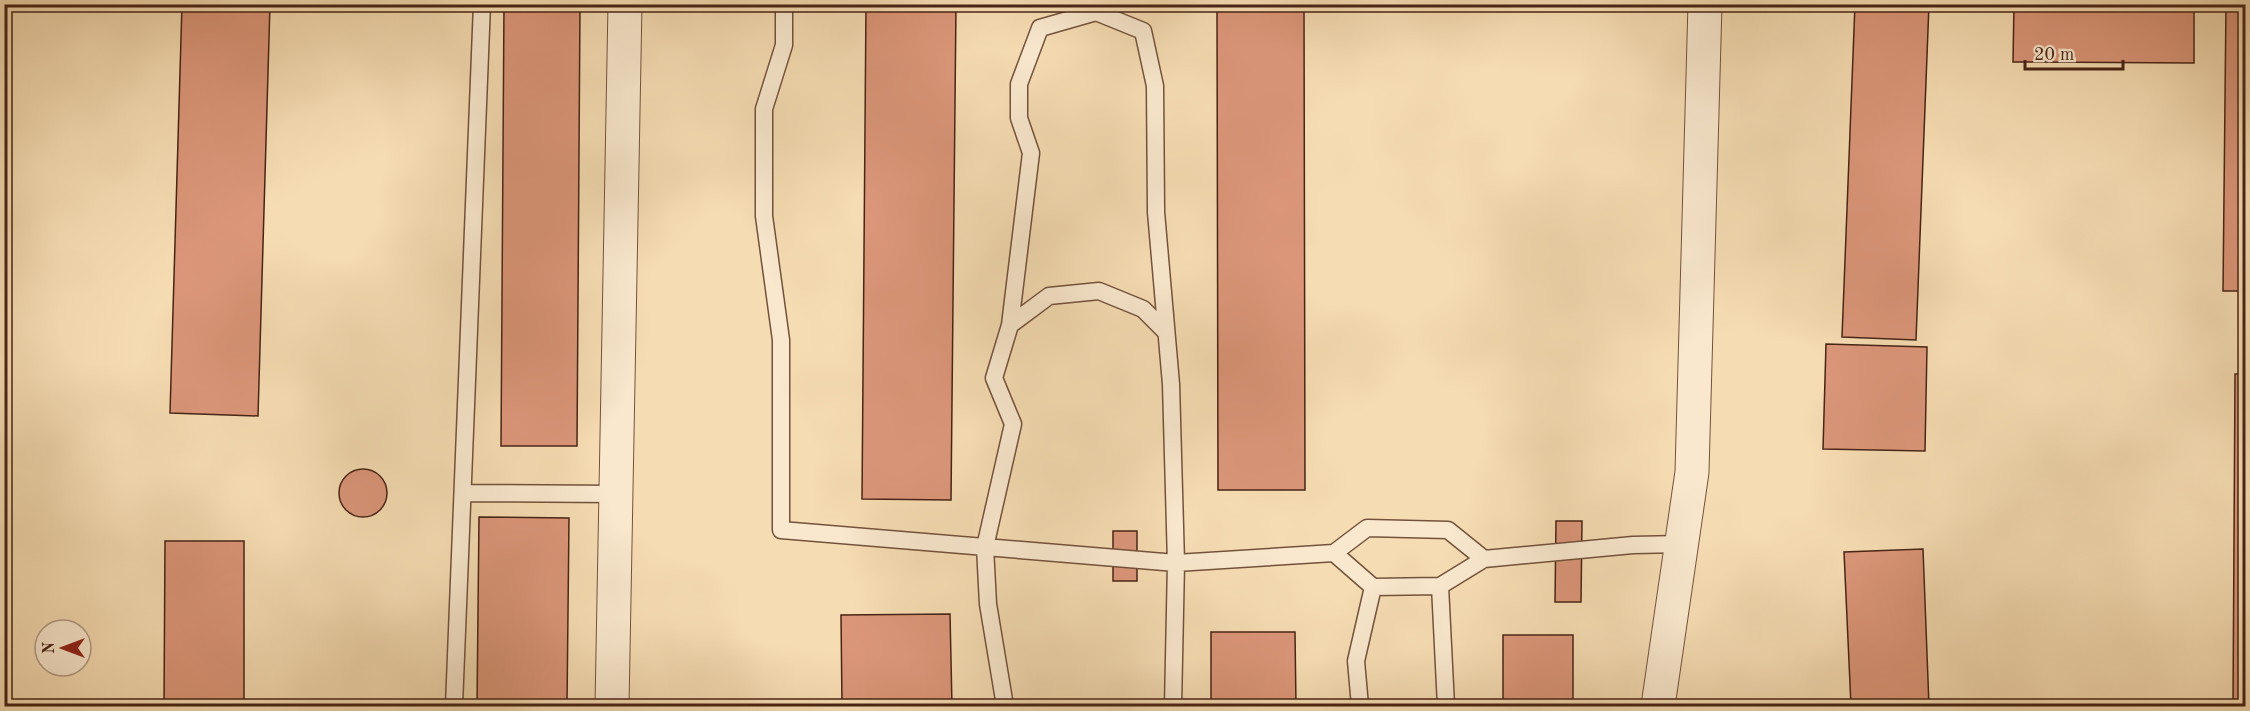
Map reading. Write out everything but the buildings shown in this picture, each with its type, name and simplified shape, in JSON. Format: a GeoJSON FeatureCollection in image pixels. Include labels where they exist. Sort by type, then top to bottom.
{"type":"FeatureCollection","features":[{"type":"Feature","properties":{"kind":"street"},"geometry":{"type":"LineString","coordinates":[[612,706],[625,4]]}},
{"type":"Feature","properties":{"kind":"street"},"geometry":{"type":"LineString","coordinates":[[1658,706],[1692,472],[1705,4]]}},
{"type":"Feature","properties":{"kind":"lane"},"geometry":{"type":"LineString","coordinates":[[454,706],[482,4]]}},
{"type":"Feature","properties":{"kind":"lane"},"geometry":{"type":"LineString","coordinates":[[784,4],[784,45],[764,109],[764,216],[781,340],[781,530],[1176,563],[1334,553],[1367,528],[1448,530],[1484,559]]}},
{"type":"Feature","properties":{"kind":"lane"},"geometry":{"type":"LineString","coordinates":[[1005,706],[988,604],[985,547],[1013,424],[994,378],[1010,325],[1031,153],[1019,118],[1019,84],[1040,28],[1095,12],[1143,31],[1155,86],[1156,212],[1171,384],[1176,563],[1173,706]]}},
{"type":"Feature","properties":{"kind":"lane"},"geometry":{"type":"LineString","coordinates":[[1010,325],[1049,296],[1099,291],[1143,309],[1166,332]]}},
{"type":"Feature","properties":{"kind":"lane"},"geometry":{"type":"LineString","coordinates":[[464,493],[616,494]]}},
{"type":"Feature","properties":{"kind":"lane"},"geometry":{"type":"LineString","coordinates":[[1334,553],[1373,587],[1440,586],[1484,559],[1633,545],[1683,544]]}},
{"type":"Feature","properties":{"kind":"lane"},"geometry":{"type":"LineString","coordinates":[[1440,586],[1446,706]]}},
{"type":"Feature","properties":{"kind":"lane"},"geometry":{"type":"LineString","coordinates":[[1360,706],[1356,661],[1373,587]]}}]}
